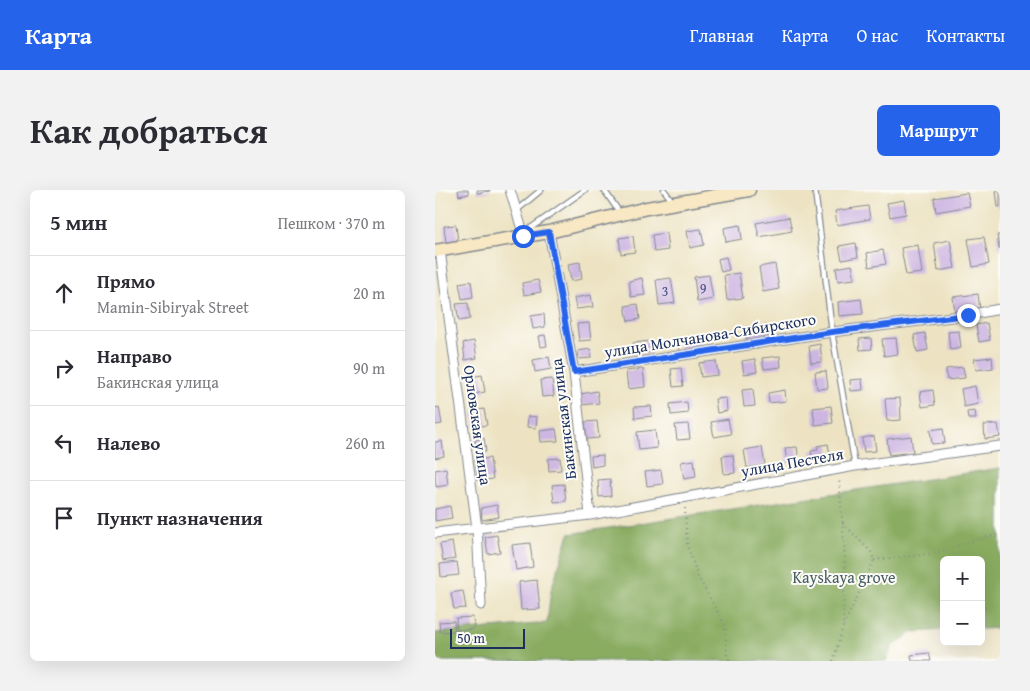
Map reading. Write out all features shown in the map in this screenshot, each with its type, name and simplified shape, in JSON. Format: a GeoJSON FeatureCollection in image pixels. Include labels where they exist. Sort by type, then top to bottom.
{"type":"FeatureCollection","features":[{"type":"Feature","properties":{"kind":"street"},"geometry":{"type":"LineString","coordinates":[[510,190],[523,235]]}},
{"type":"Feature","properties":{"kind":"street"},"geometry":{"type":"LineString","coordinates":[[437,250],[549,232],[621,214],[749,190]]}},
{"type":"Feature","properties":{"kind":"street","name":"Бакинская улица"},"geometry":{"type":"LineString","coordinates":[[549,232],[574,372],[590,515]]}},
{"type":"Feature","properties":{"kind":"street","name":"Орловская улица"},"geometry":{"type":"LineString","coordinates":[[437,250],[477,528],[481,605]]}},
{"type":"Feature","properties":{"kind":"street","name":"улица Молчанова-Сибирского"},"geometry":{"type":"LineString","coordinates":[[574,372],[832,332],[968,315],[1000,309]]}},
{"type":"Feature","properties":{"kind":"street","name":"улица Пестеля"},"geometry":{"type":"LineString","coordinates":[[435,533],[590,515],[855,466],[1000,446]]}},
{"type":"Feature","properties":{"kind":"lane"},"geometry":{"type":"LineString","coordinates":[[516,211],[541,190]]}},
{"type":"Feature","properties":{"kind":"lane"},"geometry":{"type":"LineString","coordinates":[[523,235],[585,190]]}},
{"type":"Feature","properties":{"kind":"lane"},"geometry":{"type":"LineString","coordinates":[[604,190],[621,214]]}},
{"type":"Feature","properties":{"kind":"lane"},"geometry":{"type":"LineString","coordinates":[[664,190],[674,203]]}},
{"type":"Feature","properties":{"kind":"lane"},"geometry":{"type":"LineString","coordinates":[[815,190],[832,332],[855,466]]}},
{"type":"Feature","properties":{"kind":"path"},"geometry":{"type":"LineString","coordinates":[[838,469],[845,558],[843,627]]}},
{"type":"Feature","properties":{"kind":"path"},"geometry":{"type":"LineString","coordinates":[[684,497],[687,545],[698,577],[725,625],[727,656],[730,661]]}},
{"type":"Feature","properties":{"kind":"path"},"geometry":{"type":"LineString","coordinates":[[842,522],[871,552],[875,560]]}},
{"type":"Feature","properties":{"kind":"path"},"geometry":{"type":"LineString","coordinates":[[875,560],[937,553],[974,540],[1000,534]]}},
{"type":"Feature","properties":{"kind":"path"},"geometry":{"type":"LineString","coordinates":[[833,661],[843,627],[875,560]]}},
{"type":"Feature","properties":{"kind":"green space","name":"Kayskaya grove"},"geometry":{"type":"Polygon","coordinates":[[[1000,468],[1000,628],[985,629],[985,556],[940,556],[940,630],[913,632],[892,646],[886,661],[435,661],[435,633],[547,623],[551,590],[569,534],[1000,468]]]}},
{"type":"Feature","properties":{"kind":"building"},"geometry":{"type":"Polygon","coordinates":[[[458,190],[468,190],[469,194],[459,196],[458,190]]]}},
{"type":"Feature","properties":{"kind":"building"},"geometry":{"type":"Polygon","coordinates":[[[477,190],[490,190],[490,191],[477,193],[477,190]]]}},
{"type":"Feature","properties":{"kind":"building"},"geometry":{"type":"Polygon","coordinates":[[[1000,190],[1000,207],[998,207],[996,191],[1000,190]]]}},
{"type":"Feature","properties":{"kind":"building"},"geometry":{"type":"Polygon","coordinates":[[[967,193],[970,206],[936,212],[934,198],[967,193]]]}},
{"type":"Feature","properties":{"kind":"building"},"geometry":{"type":"Polygon","coordinates":[[[904,200],[906,214],[890,217],[887,203],[904,200]]]}},
{"type":"Feature","properties":{"kind":"building"},"geometry":{"type":"Polygon","coordinates":[[[868,206],[870,219],[837,225],[835,211],[868,206]]]}},
{"type":"Feature","properties":{"kind":"building"},"geometry":{"type":"Polygon","coordinates":[[[789,217],[792,231],[759,237],[756,223],[789,217]]]}},
{"type":"Feature","properties":{"kind":"building"},"geometry":{"type":"Polygon","coordinates":[[[456,225],[458,242],[446,243],[444,226],[456,225]]]}},
{"type":"Feature","properties":{"kind":"building"},"geometry":{"type":"Polygon","coordinates":[[[740,225],[742,239],[726,242],[724,228],[740,225]]]}},
{"type":"Feature","properties":{"kind":"building"},"geometry":{"type":"Polygon","coordinates":[[[701,229],[704,245],[690,248],[687,231],[701,229]]]}},
{"type":"Feature","properties":{"kind":"building"},"geometry":{"type":"Polygon","coordinates":[[[666,233],[668,250],[654,252],[652,235],[666,233]]]}},
{"type":"Feature","properties":{"kind":"building"},"geometry":{"type":"Polygon","coordinates":[[[997,235],[1000,235],[999,249],[997,235]]]}},
{"type":"Feature","properties":{"kind":"building"},"geometry":{"type":"Polygon","coordinates":[[[633,236],[635,252],[621,254],[619,238],[633,236]]]}},
{"type":"Feature","properties":{"kind":"building"},"geometry":{"type":"Polygon","coordinates":[[[984,237],[989,264],[973,267],[968,239],[984,237]]]}},
{"type":"Feature","properties":{"kind":"building"},"geometry":{"type":"Polygon","coordinates":[[[950,240],[955,268],[938,271],[934,243],[950,240]]]}},
{"type":"Feature","properties":{"kind":"building"},"geometry":{"type":"Polygon","coordinates":[[[856,243],[858,257],[842,260],[839,246],[856,243]]]}},
{"type":"Feature","properties":{"kind":"building"},"geometry":{"type":"Polygon","coordinates":[[[918,245],[922,273],[906,275],[901,248],[918,245]]]}},
{"type":"Feature","properties":{"kind":"building"},"geometry":{"type":"Polygon","coordinates":[[[883,250],[886,264],[869,267],[867,253],[883,250]]]}},
{"type":"Feature","properties":{"kind":"building"},"geometry":{"type":"Polygon","coordinates":[[[726,257],[729,270],[721,272],[718,259],[726,257]]]}},
{"type":"Feature","properties":{"kind":"building"},"geometry":{"type":"Polygon","coordinates":[[[580,262],[582,279],[571,281],[568,264],[580,262]]]}},
{"type":"Feature","properties":{"kind":"building"},"geometry":{"type":"Polygon","coordinates":[[[775,264],[779,289],[763,292],[759,267],[775,264]]]}},
{"type":"Feature","properties":{"kind":"building"},"geometry":{"type":"Polygon","coordinates":[[[852,265],[855,279],[838,281],[836,268],[852,265]]]}},
{"type":"Feature","properties":{"kind":"building"},"geometry":{"type":"Polygon","coordinates":[[[739,273],[743,298],[727,300],[724,275],[739,273]]]}},
{"type":"Feature","properties":{"kind":"building"},"geometry":{"type":"Polygon","coordinates":[[[709,275],[713,299],[697,302],[694,277],[709,275]]]}},
{"type":"Feature","properties":{"kind":"building"},"geometry":{"type":"Polygon","coordinates":[[[642,278],[645,295],[631,297],[629,281],[642,278]]]}},
{"type":"Feature","properties":{"kind":"building"},"geometry":{"type":"Polygon","coordinates":[[[671,278],[675,303],[659,305],[656,280],[671,278]]]}},
{"type":"Feature","properties":{"kind":"building"},"geometry":{"type":"Polygon","coordinates":[[[538,280],[541,292],[524,295],[522,283],[538,280]]]}},
{"type":"Feature","properties":{"kind":"building"},"geometry":{"type":"Polygon","coordinates":[[[471,281],[473,297],[462,299],[459,283],[471,281]]]}},
{"type":"Feature","properties":{"kind":"building"},"geometry":{"type":"Polygon","coordinates":[[[978,294],[980,310],[955,313],[953,297],[978,294]]]}},
{"type":"Feature","properties":{"kind":"building"},"geometry":{"type":"Polygon","coordinates":[[[591,295],[593,307],[576,309],[574,298],[591,295]]]}},
{"type":"Feature","properties":{"kind":"building"},"geometry":{"type":"Polygon","coordinates":[[[861,299],[863,314],[839,316],[838,302],[861,299]]]}},
{"type":"Feature","properties":{"kind":"building"},"geometry":{"type":"Polygon","coordinates":[[[468,303],[470,319],[459,321],[456,304],[468,303]]]}},
{"type":"Feature","properties":{"kind":"building"},"geometry":{"type":"Polygon","coordinates":[[[638,304],[640,319],[628,321],[625,306],[638,304]]]}},
{"type":"Feature","properties":{"kind":"building"},"geometry":{"type":"Polygon","coordinates":[[[544,314],[545,327],[533,329],[531,316],[544,314]]]}},
{"type":"Feature","properties":{"kind":"building"},"geometry":{"type":"Polygon","coordinates":[[[589,323],[591,340],[579,341],[577,324],[589,323]]]}},
{"type":"Feature","properties":{"kind":"building"},"geometry":{"type":"Polygon","coordinates":[[[987,323],[990,340],[979,342],[976,325],[987,323]]]}},
{"type":"Feature","properties":{"kind":"building"},"geometry":{"type":"Polygon","coordinates":[[[767,325],[768,339],[747,341],[745,327],[767,325]]]}},
{"type":"Feature","properties":{"kind":"building"},"geometry":{"type":"Polygon","coordinates":[[[959,331],[961,348],[950,350],[948,332],[959,331]]]}},
{"type":"Feature","properties":{"kind":"building"},"geometry":{"type":"Polygon","coordinates":[[[925,333],[928,350],[917,352],[914,335],[925,333]]]}},
{"type":"Feature","properties":{"kind":"building"},"geometry":{"type":"Polygon","coordinates":[[[545,335],[547,346],[541,347],[539,336],[545,335]]]}},
{"type":"Feature","properties":{"kind":"building"},"geometry":{"type":"Polygon","coordinates":[[[699,336],[700,349],[680,351],[678,338],[699,336]]]}},
{"type":"Feature","properties":{"kind":"building"},"geometry":{"type":"Polygon","coordinates":[[[871,338],[872,349],[860,350],[859,339],[871,338]]]}},
{"type":"Feature","properties":{"kind":"building"},"geometry":{"type":"Polygon","coordinates":[[[896,338],[898,354],[884,356],[882,339],[896,338]]]}},
{"type":"Feature","properties":{"kind":"building"},"geometry":{"type":"Polygon","coordinates":[[[474,341],[477,358],[465,360],[463,343],[474,341]]]}},
{"type":"Feature","properties":{"kind":"building"},"geometry":{"type":"Polygon","coordinates":[[[650,341],[652,352],[635,354],[633,343],[650,341]]]}},
{"type":"Feature","properties":{"kind":"building"},"geometry":{"type":"Polygon","coordinates":[[[820,344],[822,362],[811,363],[809,346],[820,344]]]}},
{"type":"Feature","properties":{"kind":"building"},"geometry":{"type":"Polygon","coordinates":[[[590,349],[591,358],[579,359],[578,351],[590,349]]]}},
{"type":"Feature","properties":{"kind":"building"},"geometry":{"type":"Polygon","coordinates":[[[780,356],[781,367],[764,369],[762,358],[780,356]]]}},
{"type":"Feature","properties":{"kind":"building"},"geometry":{"type":"Polygon","coordinates":[[[549,357],[551,369],[535,372],[533,360],[549,357]]]}},
{"type":"Feature","properties":{"kind":"building"},"geometry":{"type":"Polygon","coordinates":[[[992,357],[993,368],[976,370],[974,359],[992,357]]]}},
{"type":"Feature","properties":{"kind":"building"},"geometry":{"type":"Polygon","coordinates":[[[755,359],[757,372],[744,374],[742,361],[755,359]]]}},
{"type":"Feature","properties":{"kind":"building"},"geometry":{"type":"Polygon","coordinates":[[[716,361],[718,375],[701,377],[699,363],[716,361]]]}},
{"type":"Feature","properties":{"kind":"building"},"geometry":{"type":"Polygon","coordinates":[[[963,367],[965,378],[947,380],[946,369],[963,367]]]}},
{"type":"Feature","properties":{"kind":"building"},"geometry":{"type":"Polygon","coordinates":[[[681,368],[683,386],[673,387],[671,369],[681,368]]]}},
{"type":"Feature","properties":{"kind":"building"},"geometry":{"type":"Polygon","coordinates":[[[643,369],[645,387],[628,389],[626,371],[643,369]]]}},
{"type":"Feature","properties":{"kind":"building"},"geometry":{"type":"Polygon","coordinates":[[[826,371],[828,388],[817,389],[815,372],[826,371]]]}},
{"type":"Feature","properties":{"kind":"building"},"geometry":{"type":"Polygon","coordinates":[[[482,375],[485,392],[473,394],[471,377],[482,375]]]}},
{"type":"Feature","properties":{"kind":"building"},"geometry":{"type":"Polygon","coordinates":[[[552,379],[554,396],[542,397],[540,380],[552,379]]]}},
{"type":"Feature","properties":{"kind":"building"},"geometry":{"type":"Polygon","coordinates":[[[862,379],[863,390],[851,391],[850,380],[862,379]]]}},
{"type":"Feature","properties":{"kind":"building"},"geometry":{"type":"Polygon","coordinates":[[[975,386],[978,404],[964,407],[961,389],[975,386]]]}},
{"type":"Feature","properties":{"kind":"building"},"geometry":{"type":"Polygon","coordinates":[[[753,389],[755,406],[744,407],[742,390],[753,389]]]}},
{"type":"Feature","properties":{"kind":"building"},"geometry":{"type":"Polygon","coordinates":[[[785,390],[786,401],[769,403],[768,393],[785,390]]]}},
{"type":"Feature","properties":{"kind":"building"},"geometry":{"type":"Polygon","coordinates":[[[933,390],[935,405],[922,407],[920,392],[933,390]]]}},
{"type":"Feature","properties":{"kind":"building"},"geometry":{"type":"Polygon","coordinates":[[[597,391],[599,403],[582,405],[580,394],[597,391]]]}},
{"type":"Feature","properties":{"kind":"building"},"geometry":{"type":"Polygon","coordinates":[[[726,398],[727,411],[717,413],[715,399],[726,398]]]}},
{"type":"Feature","properties":{"kind":"building"},"geometry":{"type":"Polygon","coordinates":[[[900,398],[901,420],[887,421],[885,399],[900,398]]]}},
{"type":"Feature","properties":{"kind":"building"},"geometry":{"type":"Polygon","coordinates":[[[687,402],[688,413],[671,415],[670,404],[687,402]]]}},
{"type":"Feature","properties":{"kind":"building"},"geometry":{"type":"Polygon","coordinates":[[[651,406],[652,416],[635,418],[634,407],[651,406]]]}},
{"type":"Feature","properties":{"kind":"building"},"geometry":{"type":"Polygon","coordinates":[[[831,406],[833,423],[815,425],[813,408],[831,406]]]}},
{"type":"Feature","properties":{"kind":"building"},"geometry":{"type":"Polygon","coordinates":[[[439,407],[442,424],[435,425],[435,408],[439,407]]]}},
{"type":"Feature","properties":{"kind":"building"},"geometry":{"type":"Polygon","coordinates":[[[484,409],[487,425],[475,427],[473,411],[484,409]]]}},
{"type":"Feature","properties":{"kind":"building"},"geometry":{"type":"Polygon","coordinates":[[[975,411],[976,419],[968,419],[967,412],[975,411]]]}},
{"type":"Feature","properties":{"kind":"building"},"geometry":{"type":"Polygon","coordinates":[[[528,416],[537,417],[536,428],[527,427],[528,416]]]}},
{"type":"Feature","properties":{"kind":"building"},"geometry":{"type":"Polygon","coordinates":[[[728,419],[731,434],[714,437],[711,422],[728,419]]]}},
{"type":"Feature","properties":{"kind":"building"},"geometry":{"type":"Polygon","coordinates":[[[597,421],[599,438],[587,439],[585,422],[597,421]]]}},
{"type":"Feature","properties":{"kind":"building"},"geometry":{"type":"Polygon","coordinates":[[[688,424],[690,439],[677,440],[675,425],[688,424]]]}},
{"type":"Feature","properties":{"kind":"building"},"geometry":{"type":"Polygon","coordinates":[[[998,424],[1000,437],[985,439],[984,425],[998,424]]]}},
{"type":"Feature","properties":{"kind":"building"},"geometry":{"type":"Polygon","coordinates":[[[943,428],[945,443],[932,444],[930,430],[943,428]]]}},
{"type":"Feature","properties":{"kind":"building"},"geometry":{"type":"Polygon","coordinates":[[[556,429],[558,441],[541,442],[540,431],[556,429]]]}},
{"type":"Feature","properties":{"kind":"building"},"geometry":{"type":"Polygon","coordinates":[[[655,430],[657,448],[639,450],[637,432],[655,430]]]}},
{"type":"Feature","properties":{"kind":"building"},"geometry":{"type":"Polygon","coordinates":[[[874,436],[876,451],[864,452],[862,438],[874,436]]]}},
{"type":"Feature","properties":{"kind":"building"},"geometry":{"type":"Polygon","coordinates":[[[911,436],[913,452],[889,455],[887,439],[911,436]]]}},
{"type":"Feature","properties":{"kind":"building"},"geometry":{"type":"Polygon","coordinates":[[[484,438],[486,452],[477,453],[475,440],[484,438]]]}},
{"type":"Feature","properties":{"kind":"building"},"geometry":{"type":"Polygon","coordinates":[[[442,441],[444,456],[435,458],[435,442],[442,441]]]}},
{"type":"Feature","properties":{"kind":"building"},"geometry":{"type":"Polygon","coordinates":[[[828,444],[831,459],[813,462],[811,451],[818,450],[817,446],[828,444]]]}},
{"type":"Feature","properties":{"kind":"building"},"geometry":{"type":"Polygon","coordinates":[[[762,447],[765,465],[747,468],[744,450],[762,447]]]}},
{"type":"Feature","properties":{"kind":"building"},"geometry":{"type":"Polygon","coordinates":[[[797,447],[799,461],[787,463],[785,448],[797,447]]]}},
{"type":"Feature","properties":{"kind":"building"},"geometry":{"type":"Polygon","coordinates":[[[603,455],[603,465],[592,467],[591,456],[603,455]]]}},
{"type":"Feature","properties":{"kind":"building"},"geometry":{"type":"Polygon","coordinates":[[[733,455],[735,473],[724,474],[722,456],[733,455]]]}},
{"type":"Feature","properties":{"kind":"building"},"geometry":{"type":"Polygon","coordinates":[[[490,458],[493,479],[478,481],[475,460],[490,458]]]}},
{"type":"Feature","properties":{"kind":"building"},"geometry":{"type":"Polygon","coordinates":[[[560,458],[561,470],[549,471],[548,459],[560,458]]]}},
{"type":"Feature","properties":{"kind":"building"},"geometry":{"type":"Polygon","coordinates":[[[694,460],[696,477],[684,479],[681,462],[694,460]]]}},
{"type":"Feature","properties":{"kind":"building"},"geometry":{"type":"Polygon","coordinates":[[[446,468],[448,485],[436,487],[435,470],[446,468]]]}},
{"type":"Feature","properties":{"kind":"building"},"geometry":{"type":"Polygon","coordinates":[[[661,470],[663,484],[647,486],[645,472],[661,470]]]}},
{"type":"Feature","properties":{"kind":"building"},"geometry":{"type":"Polygon","coordinates":[[[610,479],[611,496],[599,497],[598,480],[610,479]]]}},
{"type":"Feature","properties":{"kind":"building"},"geometry":{"type":"Polygon","coordinates":[[[564,484],[566,501],[554,502],[552,485],[564,484]]]}},
{"type":"Feature","properties":{"kind":"building"},"geometry":{"type":"Polygon","coordinates":[[[497,505],[499,517],[482,520],[481,508],[497,505]]]}},
{"type":"Feature","properties":{"kind":"building"},"geometry":{"type":"Polygon","coordinates":[[[450,506],[452,518],[435,521],[435,509],[450,506]]]}},
{"type":"Feature","properties":{"kind":"building"},"geometry":{"type":"Polygon","coordinates":[[[497,535],[500,552],[488,554],[485,537],[497,535]]]}},
{"type":"Feature","properties":{"kind":"building"},"geometry":{"type":"Polygon","coordinates":[[[452,542],[455,559],[443,561],[440,544],[452,542]]]}},
{"type":"Feature","properties":{"kind":"building"},"geometry":{"type":"Polygon","coordinates":[[[530,543],[533,567],[516,570],[512,545],[530,543]]]}},
{"type":"Feature","properties":{"kind":"building"},"geometry":{"type":"Polygon","coordinates":[[[457,562],[459,575],[441,577],[440,564],[457,562]]]}},
{"type":"Feature","properties":{"kind":"building"},"geometry":{"type":"Polygon","coordinates":[[[537,580],[540,609],[521,610],[519,582],[537,580]]]}},
{"type":"Feature","properties":{"kind":"building"},"geometry":{"type":"Polygon","coordinates":[[[463,591],[466,608],[454,609],[451,593],[463,591]]]}},
{"type":"Feature","properties":{"kind":"building"},"geometry":{"type":"Polygon","coordinates":[[[473,617],[474,629],[457,630],[456,618],[473,617]]]}},
{"type":"Feature","properties":{"kind":"building"},"geometry":{"type":"Polygon","coordinates":[[[454,621],[455,631],[440,632],[439,622],[454,621]]]}},
{"type":"Feature","properties":{"kind":"building"},"geometry":{"type":"Polygon","coordinates":[[[929,653],[931,661],[912,661],[911,655],[929,653]]]}},
{"type":"Feature","properties":{"kind":"route"},"geometry":{"type":"LineString","coordinates":[[523,236],[549,232],[574,372],[832,332],[968,315]]}}]}
